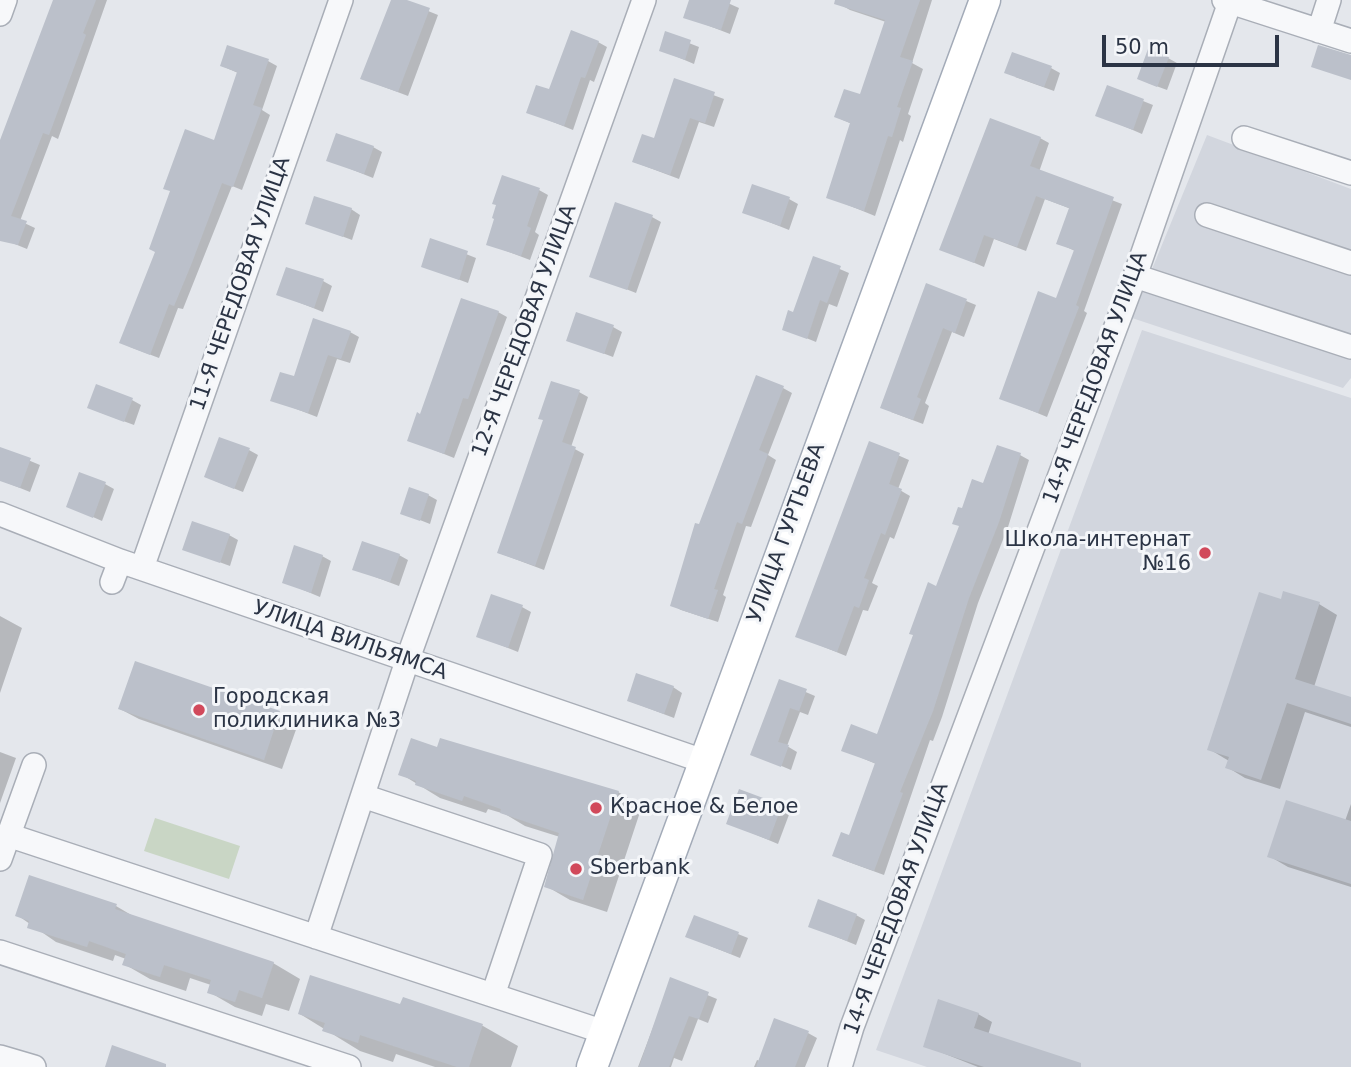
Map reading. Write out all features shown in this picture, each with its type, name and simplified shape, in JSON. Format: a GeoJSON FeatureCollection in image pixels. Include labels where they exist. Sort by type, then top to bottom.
{"type":"FeatureCollection","features":[{"type":"Feature","properties":{"kind":"main road","name":"УЛИЦА ГУРТЬЕВА"},"geometry":{"type":"LineString","coordinates":[[592,1067],[985,0]]}},
{"type":"Feature","properties":{"kind":"street"},"geometry":{"type":"LineString","coordinates":[[0,14],[5,0]]}},
{"type":"Feature","properties":{"kind":"street","name":"11-Я ЧЕРЕДОВАЯ УЛИЦА"},"geometry":{"type":"LineString","coordinates":[[142,569],[341,0]]}},
{"type":"Feature","properties":{"kind":"street","name":"12-Я ЧЕРЕДОВАЯ УЛИЦА"},"geometry":{"type":"LineString","coordinates":[[316,937],[407,661],[644,0]]}},
{"type":"Feature","properties":{"kind":"street"},"geometry":{"type":"LineString","coordinates":[[1319,31],[1329,0]]}},
{"type":"Feature","properties":{"kind":"street"},"geometry":{"type":"LineString","coordinates":[[1227,1],[1351,41]]}},
{"type":"Feature","properties":{"kind":"street","name":"14-Я ЧЕРЕДОВАЯ УЛИЦА"},"geometry":{"type":"LineString","coordinates":[[840,1067],[852,1027],[1135,276],[1227,1]]}},
{"type":"Feature","properties":{"kind":"street"},"geometry":{"type":"LineString","coordinates":[[1244,138],[1351,173]]}},
{"type":"Feature","properties":{"kind":"street"},"geometry":{"type":"LineString","coordinates":[[1207,215],[1351,263]]}},
{"type":"Feature","properties":{"kind":"street"},"geometry":{"type":"LineString","coordinates":[[1135,276],[1351,347]]}},
{"type":"Feature","properties":{"kind":"street","name":"УЛИЦА ВИЛЬЯМСА"},"geometry":{"type":"LineString","coordinates":[[0,514],[142,569],[703,761]]}},
{"type":"Feature","properties":{"kind":"street"},"geometry":{"type":"LineString","coordinates":[[112,583],[120,561]]}},
{"type":"Feature","properties":{"kind":"street"},"geometry":{"type":"LineString","coordinates":[[0,859],[34,765]]}},
{"type":"Feature","properties":{"kind":"street"},"geometry":{"type":"LineString","coordinates":[[363,796],[540,855],[494,995]]}},
{"type":"Feature","properties":{"kind":"street"},"geometry":{"type":"LineString","coordinates":[[8,835],[604,1032]]}},
{"type":"Feature","properties":{"kind":"street"},"geometry":{"type":"LineString","coordinates":[[0,952],[349,1067]]}},
{"type":"Feature","properties":{"kind":"street"},"geometry":{"type":"LineString","coordinates":[[0,1057],[34,1067]]}},
{"type":"Feature","properties":{"kind":"shaded area"},"geometry":{"type":"Polygon","coordinates":[[[1207,135],[1351,189],[1351,378],[1343,388],[1132,318],[1207,135]]]}},
{"type":"Feature","properties":{"kind":"shaded area","name":"Школа-интернат №16"},"geometry":{"type":"Polygon","coordinates":[[[1142,330],[1351,398],[1351,1067],[927,1067],[876,1050],[1142,330]]]}},
{"type":"Feature","properties":{"kind":"green space"},"geometry":{"type":"Polygon","coordinates":[[[155,818],[240,846],[229,879],[144,851],[155,818]]]}},
{"type":"Feature","properties":{"kind":"building"},"geometry":{"type":"Polygon","coordinates":[[[53,0],[96,0],[49,135],[43,133],[11,216],[27,221],[18,245],[0,241],[0,140],[53,0]]]}},
{"type":"Feature","properties":{"kind":"building"},"geometry":{"type":"Polygon","coordinates":[[[391,0],[407,0],[430,8],[398,92],[360,79],[391,0]]]}},
{"type":"Feature","properties":{"kind":"building"},"geometry":{"type":"Polygon","coordinates":[[[689,0],[731,0],[721,30],[683,18],[689,0]]]}},
{"type":"Feature","properties":{"kind":"building"},"geometry":{"type":"Polygon","coordinates":[[[835,0],[920,0],[900,57],[913,61],[897,107],[901,108],[892,137],[888,136],[864,211],[826,198],[850,123],[834,117],[844,89],[860,94],[885,20],[834,4],[835,0]]]}},
{"type":"Feature","properties":{"kind":"building"},"geometry":{"type":"Polygon","coordinates":[[[571,30],[599,41],[585,78],[581,77],[564,126],[526,113],[536,85],[549,89],[571,30]]]}},
{"type":"Feature","properties":{"kind":"building"},"geometry":{"type":"Polygon","coordinates":[[[665,31],[691,40],[685,60],[659,51],[665,31]]]}},
{"type":"Feature","properties":{"kind":"building"},"geometry":{"type":"Polygon","coordinates":[[[227,45],[269,59],[253,105],[262,108],[233,187],[222,183],[174,306],[169,304],[150,355],[119,343],[155,252],[149,249],[170,191],[163,189],[185,129],[214,140],[237,72],[220,66],[227,45]]]}},
{"type":"Feature","properties":{"kind":"building"},"geometry":{"type":"Polygon","coordinates":[[[1318,45],[1351,55],[1351,80],[1311,67],[1318,45]]]}},
{"type":"Feature","properties":{"kind":"building"},"geometry":{"type":"Polygon","coordinates":[[[1148,49],[1169,57],[1157,87],[1137,79],[1148,49]]]}},
{"type":"Feature","properties":{"kind":"building"},"geometry":{"type":"Polygon","coordinates":[[[1012,52],[1052,66],[1044,87],[1004,73],[1012,52]]]}},
{"type":"Feature","properties":{"kind":"building"},"geometry":{"type":"Polygon","coordinates":[[[674,78],[715,92],[705,123],[690,118],[670,175],[632,162],[642,134],[654,138],[674,78]]]}},
{"type":"Feature","properties":{"kind":"building"},"geometry":{"type":"Polygon","coordinates":[[[1107,85],[1144,99],[1133,130],[1095,116],[1107,85]]]}},
{"type":"Feature","properties":{"kind":"building"},"geometry":{"type":"Polygon","coordinates":[[[990,118],[1041,137],[1030,166],[1114,197],[1076,305],[1079,307],[1038,413],[999,399],[1038,291],[1056,298],[1074,250],[1056,244],[1069,208],[1036,196],[1017,247],[984,235],[974,263],[939,250],[990,118]]]}},
{"type":"Feature","properties":{"kind":"building"},"geometry":{"type":"Polygon","coordinates":[[[336,133],[374,146],[364,174],[326,161],[336,133]]]}},
{"type":"Feature","properties":{"kind":"building"},"geometry":{"type":"Polygon","coordinates":[[[502,175],[540,188],[527,226],[531,228],[521,256],[486,245],[494,219],[492,218],[496,205],[492,204],[502,175]]]}},
{"type":"Feature","properties":{"kind":"building"},"geometry":{"type":"Polygon","coordinates":[[[752,184],[790,197],[780,226],[742,213],[752,184]]]}},
{"type":"Feature","properties":{"kind":"building"},"geometry":{"type":"Polygon","coordinates":[[[314,196],[352,208],[343,237],[305,224],[314,196]]]}},
{"type":"Feature","properties":{"kind":"building"},"geometry":{"type":"Polygon","coordinates":[[[615,202],[653,215],[627,290],[589,277],[615,202]]]}},
{"type":"Feature","properties":{"kind":"building"},"geometry":{"type":"Polygon","coordinates":[[[430,238],[468,251],[459,280],[421,267],[430,238]]]}},
{"type":"Feature","properties":{"kind":"building"},"geometry":{"type":"Polygon","coordinates":[[[813,256],[841,266],[827,303],[820,300],[807,339],[782,330],[788,310],[793,312],[813,256]]]}},
{"type":"Feature","properties":{"kind":"building"},"geometry":{"type":"Polygon","coordinates":[[[286,267],[324,279],[314,308],[276,295],[286,267]]]}},
{"type":"Feature","properties":{"kind":"building"},"geometry":{"type":"Polygon","coordinates":[[[926,283],[967,299],[955,333],[943,328],[917,397],[921,399],[913,420],[880,408],[926,283]]]}},
{"type":"Feature","properties":{"kind":"building"},"geometry":{"type":"Polygon","coordinates":[[[461,298],[499,311],[468,399],[463,398],[444,454],[407,441],[417,412],[420,414],[461,298]]]}},
{"type":"Feature","properties":{"kind":"building"},"geometry":{"type":"Polygon","coordinates":[[[576,312],[614,325],[604,354],[566,341],[576,312]]]}},
{"type":"Feature","properties":{"kind":"building"},"geometry":{"type":"Polygon","coordinates":[[[313,318],[351,331],[341,359],[328,355],[308,413],[270,401],[280,372],[294,376],[313,318]]]}},
{"type":"Feature","properties":{"kind":"building"},"geometry":{"type":"Polygon","coordinates":[[[756,375],[784,386],[759,450],[768,454],[742,524],[737,522],[714,589],[718,590],[708,619],[670,606],[695,523],[699,524],[756,375]]]}},
{"type":"Feature","properties":{"kind":"building"},"geometry":{"type":"Polygon","coordinates":[[[551,381],[580,390],[562,442],[576,447],[535,566],[497,553],[543,420],[538,419],[551,381]]]}},
{"type":"Feature","properties":{"kind":"building"},"geometry":{"type":"Polygon","coordinates":[[[96,384],[133,398],[124,422],[87,408],[96,384]]]}},
{"type":"Feature","properties":{"kind":"building"},"geometry":{"type":"Polygon","coordinates":[[[219,437],[250,448],[234,489],[204,477],[219,437]]]}},
{"type":"Feature","properties":{"kind":"building"},"geometry":{"type":"Polygon","coordinates":[[[869,441],[900,453],[889,484],[902,489],[885,535],[881,533],[864,578],[869,580],[859,608],[854,606],[837,652],[795,637],[869,441]]]}},
{"type":"Feature","properties":{"kind":"building"},"geometry":{"type":"Polygon","coordinates":[[[997,445],[1021,453],[999,522],[969,598],[933,711],[900,792],[903,793],[874,871],[832,856],[841,832],[849,835],[875,763],[841,751],[851,724],[877,734],[913,635],[909,634],[928,582],[936,586],[959,526],[952,524],[958,507],[962,508],[972,479],[983,483],[997,445]]]}},
{"type":"Feature","properties":{"kind":"building"},"geometry":{"type":"Polygon","coordinates":[[[0,447],[31,458],[20,488],[0,481],[0,447]]]}},
{"type":"Feature","properties":{"kind":"building"},"geometry":{"type":"Polygon","coordinates":[[[79,472],[106,482],[93,518],[66,507],[79,472]]]}},
{"type":"Feature","properties":{"kind":"building"},"geometry":{"type":"Polygon","coordinates":[[[409,487],[429,494],[420,521],[400,514],[409,487]]]}},
{"type":"Feature","properties":{"kind":"building"},"geometry":{"type":"Polygon","coordinates":[[[192,521],[230,534],[220,563],[182,550],[192,521]]]}},
{"type":"Feature","properties":{"kind":"building"},"geometry":{"type":"Polygon","coordinates":[[[362,541],[400,554],[390,582],[352,570],[362,541]]]}},
{"type":"Feature","properties":{"kind":"building"},"geometry":{"type":"Polygon","coordinates":[[[294,545],[323,555],[311,593],[282,583],[294,545]]]}},
{"type":"Feature","properties":{"kind":"building"},"geometry":{"type":"Polygon","coordinates":[[[1283,591],[1320,602],[1295,679],[1351,697],[1351,724],[1287,703],[1261,780],[1225,768],[1229,757],[1207,750],[1259,592],[1281,599],[1283,591]]]}},
{"type":"Feature","properties":{"kind":"building"},"geometry":{"type":"Polygon","coordinates":[[[491,594],[523,605],[508,648],[476,637],[491,594]]]}},
{"type":"Feature","properties":{"kind":"building","name":"Городская поликлиника №3"},"geometry":{"type":"Polygon","coordinates":[[[135,661],[280,711],[264,760],[118,709],[135,661]]]}},
{"type":"Feature","properties":{"kind":"building"},"geometry":{"type":"Polygon","coordinates":[[[636,673],[674,686],[664,714],[627,701],[636,673]]]}},
{"type":"Feature","properties":{"kind":"building"},"geometry":{"type":"Polygon","coordinates":[[[779,679],[807,689],[799,711],[790,708],[778,742],[789,745],[781,767],[750,755],[779,679]]]}},
{"type":"Feature","properties":{"kind":"building"},"geometry":{"type":"Polygon","coordinates":[[[411,738],[437,747],[440,738],[619,791],[583,900],[544,887],[559,833],[500,813],[501,809],[464,796],[462,801],[415,785],[416,781],[398,775],[411,738]]]}},
{"type":"Feature","properties":{"kind":"building"},"geometry":{"type":"Polygon","coordinates":[[[739,789],[782,805],[769,840],[726,824],[739,789]]]}},
{"type":"Feature","properties":{"kind":"building"},"geometry":{"type":"Polygon","coordinates":[[[1286,800],[1351,821],[1351,884],[1267,857],[1286,800]]]}},
{"type":"Feature","properties":{"kind":"building"},"geometry":{"type":"Polygon","coordinates":[[[29,875],[117,904],[115,909],[274,962],[262,998],[239,990],[235,1002],[207,993],[211,980],[164,965],[160,977],[122,965],[126,954],[89,941],[87,947],[27,928],[29,921],[15,916],[29,875]]]}},
{"type":"Feature","properties":{"kind":"building"},"geometry":{"type":"Polygon","coordinates":[[[818,899],[857,914],[847,941],[808,927],[818,899]]]}},
{"type":"Feature","properties":{"kind":"building"},"geometry":{"type":"Polygon","coordinates":[[[694,915],[739,932],[731,954],[685,937],[694,915]]]}},
{"type":"Feature","properties":{"kind":"building"},"geometry":{"type":"Polygon","coordinates":[[[310,975],[400,1004],[403,997],[483,1024],[469,1067],[457,1067],[360,1035],[358,1043],[322,1031],[325,1023],[298,1014],[310,975]]]}},
{"type":"Feature","properties":{"kind":"building"},"geometry":{"type":"Polygon","coordinates":[[[670,977],[709,992],[699,1019],[689,1016],[669,1067],[639,1067],[670,977]]]}},
{"type":"Feature","properties":{"kind":"building"},"geometry":{"type":"Polygon","coordinates":[[[938,999],[979,1013],[974,1028],[1081,1063],[1081,1067],[984,1067],[923,1047],[938,999]]]}},
{"type":"Feature","properties":{"kind":"building"},"geometry":{"type":"Polygon","coordinates":[[[774,1018],[809,1031],[795,1067],[756,1067],[774,1018]]]}},
{"type":"Feature","properties":{"kind":"building"},"geometry":{"type":"Polygon","coordinates":[[[112,1045],[166,1064],[166,1067],[105,1067],[112,1045]]]}},
{"type":"Feature","properties":{"kind":"place","name":"Школа-интернат №16"},"geometry":{"type":"Point","coordinates":[1205,553]}},
{"type":"Feature","properties":{"kind":"place","name":"Городская поликлиника №3"},"geometry":{"type":"Point","coordinates":[199,710]}},
{"type":"Feature","properties":{"kind":"place","name":"Красное & Белое"},"geometry":{"type":"Point","coordinates":[596,808]}},
{"type":"Feature","properties":{"kind":"place","name":"Sberbank"},"geometry":{"type":"Point","coordinates":[576,869]}}]}
